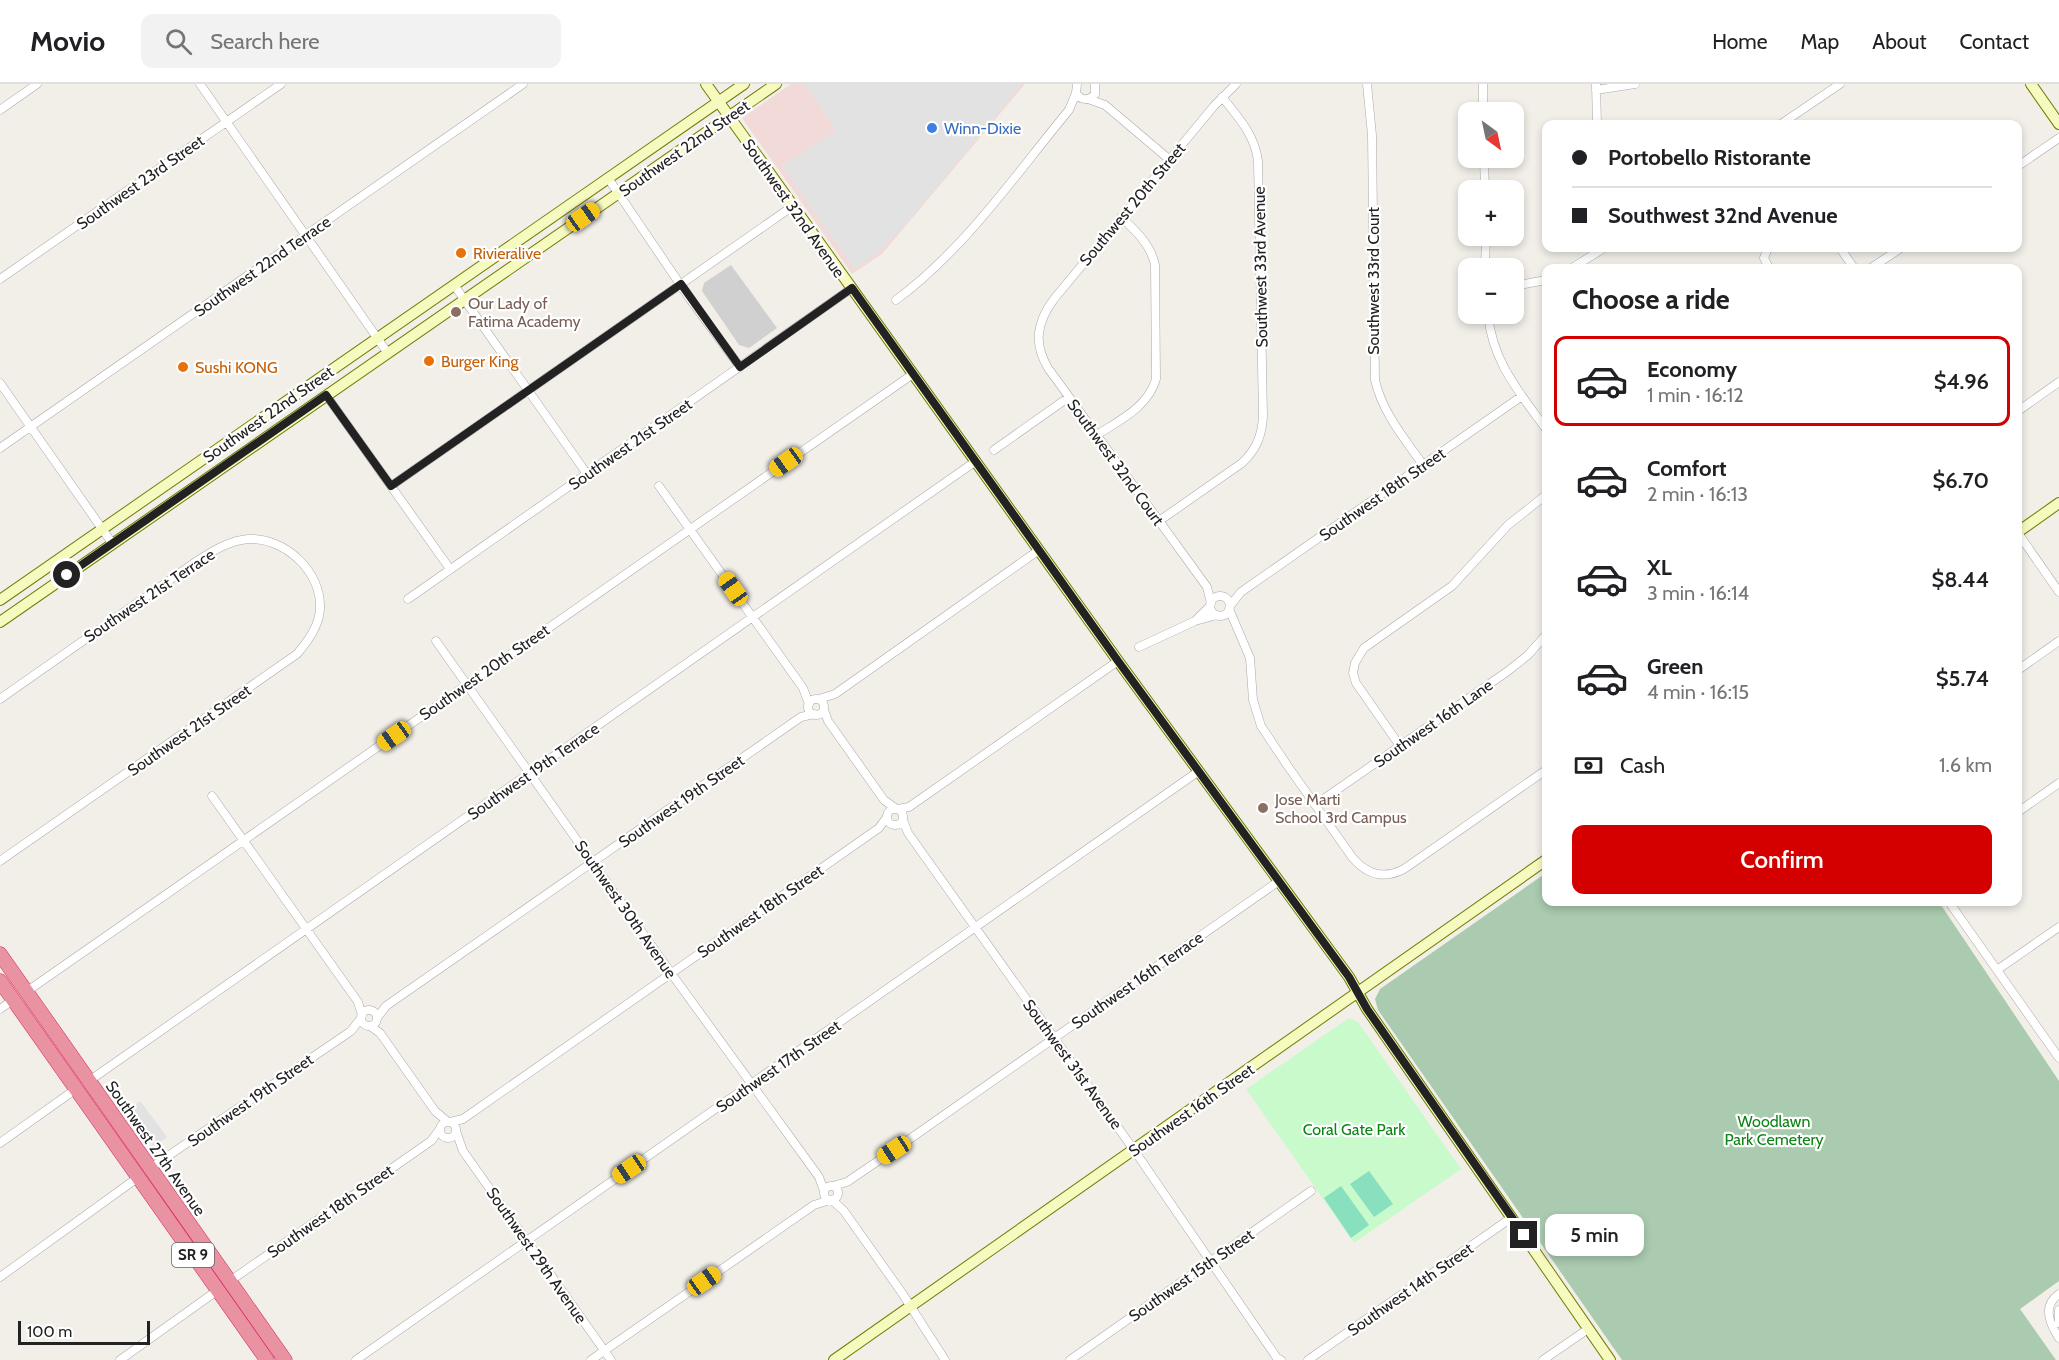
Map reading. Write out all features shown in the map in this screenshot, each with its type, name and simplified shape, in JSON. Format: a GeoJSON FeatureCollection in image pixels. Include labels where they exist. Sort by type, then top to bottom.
{"type":"FeatureCollection","features":[{"type":"Feature","properties":{"kind":"highway","name":"Southwest 27th Avenue"},"geometry":{"type":"LineString","coordinates":[[0,954],[285,1360]]}},
{"type":"Feature","properties":{"kind":"highway","name":"Southwest 27th Avenue"},"geometry":{"type":"LineString","coordinates":[[2,984],[267,1360]]}},
{"type":"Feature","properties":{"kind":"highway"},"geometry":{"type":"LineString","coordinates":[[2,984],[17,993],[26,992]]}},
{"type":"Feature","properties":{"kind":"highway"},"geometry":{"type":"LineString","coordinates":[[13,999],[28,1002],[39,1009]]}},
{"type":"Feature","properties":{"kind":"street"},"geometry":{"type":"LineString","coordinates":[[0,110],[37,84]]}},
{"type":"Feature","properties":{"kind":"street"},"geometry":{"type":"LineString","coordinates":[[200,84],[387,352]]}},
{"type":"Feature","properties":{"kind":"street","name":"Southwest 23rd Street"},"geometry":{"type":"LineString","coordinates":[[0,279],[281,84]]}},
{"type":"Feature","properties":{"kind":"street","name":"Southwest 22nd Terrace"},"geometry":{"type":"LineString","coordinates":[[0,448],[523,84]]}},
{"type":"Feature","properties":{"kind":"street","name":"Southwest 32nd Avenue"},"geometry":{"type":"LineString","coordinates":[[706,84],[1118,661],[1349,977],[1367,1009],[1610,1360]]}},
{"type":"Feature","properties":{"kind":"street","name":"Southwest 22nd Street"},"geometry":{"type":"LineString","coordinates":[[0,600],[744,84]]}},
{"type":"Feature","properties":{"kind":"street","name":"Southwest 22nd Street"},"geometry":{"type":"LineString","coordinates":[[0,622],[776,84]]}},
{"type":"Feature","properties":{"kind":"street","name":"Southwest 20th Street"},"geometry":{"type":"LineString","coordinates":[[1038,331],[1050,304],[1121,217],[1236,84]]}},
{"type":"Feature","properties":{"kind":"street","name":"Southwest 33rd Court"},"geometry":{"type":"LineString","coordinates":[[1367,84],[1372,135],[1375,380],[1379,396],[1388,412],[1423,465]]}},
{"type":"Feature","properties":{"kind":"street"},"geometry":{"type":"LineString","coordinates":[[1483,84],[1483,102]]}},
{"type":"Feature","properties":{"kind":"street"},"geometry":{"type":"LineString","coordinates":[[1597,120],[1596,87],[1635,84]]}},
{"type":"Feature","properties":{"kind":"street"},"geometry":{"type":"LineString","coordinates":[[1787,120],[1840,84]]}},
{"type":"Feature","properties":{"kind":"street"},"geometry":{"type":"LineString","coordinates":[[2031,84],[2059,124]]}},
{"type":"Feature","properties":{"kind":"street"},"geometry":{"type":"LineString","coordinates":[[896,300],[926,276],[960,241],[1071,108],[1093,96],[1096,86]]}},
{"type":"Feature","properties":{"kind":"street"},"geometry":{"type":"LineString","coordinates":[[1096,86],[1105,105]]}},
{"type":"Feature","properties":{"kind":"street"},"geometry":{"type":"LineString","coordinates":[[1075,87],[1080,97],[1105,105],[1170,160]]}},
{"type":"Feature","properties":{"kind":"street"},"geometry":{"type":"LineString","coordinates":[[1071,108],[1075,87]]}},
{"type":"Feature","properties":{"kind":"street","name":"Southwest 33rd Avenue"},"geometry":{"type":"LineString","coordinates":[[1159,521],[1242,463],[1257,446],[1262,432],[1258,161],[1256,147],[1250,135],[1222,98]]}},
{"type":"Feature","properties":{"kind":"street"},"geometry":{"type":"LineString","coordinates":[[2022,163],[2059,138]]}},
{"type":"Feature","properties":{"kind":"street"},"geometry":{"type":"LineString","coordinates":[[608,178],[740,367]]}},
{"type":"Feature","properties":{"kind":"street"},"geometry":{"type":"LineString","coordinates":[[391,486],[793,206]]}},
{"type":"Feature","properties":{"kind":"street"},"geometry":{"type":"LineString","coordinates":[[1097,435],[1140,405],[1150,394],[1156,379],[1155,265],[1152,253],[1144,241],[1121,217]]}},
{"type":"Feature","properties":{"kind":"street"},"geometry":{"type":"LineString","coordinates":[[1578,264],[1598,252]]}},
{"type":"Feature","properties":{"kind":"street"},"geometry":{"type":"LineString","coordinates":[[1877,264],[1895,252]]}},
{"type":"Feature","properties":{"kind":"street"},"geometry":{"type":"LineString","coordinates":[[1524,283],[1542,281]]}},
{"type":"Feature","properties":{"kind":"street"},"geometry":{"type":"LineString","coordinates":[[454,285],[587,474]]}},
{"type":"Feature","properties":{"kind":"street","name":"Southwest 21st Street"},"geometry":{"type":"LineString","coordinates":[[408,599],[852,288]]}},
{"type":"Feature","properties":{"kind":"street"},"geometry":{"type":"LineString","coordinates":[[1490,324],[1498,357],[1542,424]]}},
{"type":"Feature","properties":{"kind":"street","name":"Southwest 32nd Court"},"geometry":{"type":"LineString","coordinates":[[1038,331],[1043,359],[1069,397],[1207,587],[1222,596]]}},
{"type":"Feature","properties":{"kind":"street","name":"Southwest 20th Street"},"geometry":{"type":"LineString","coordinates":[[26,992],[913,374]]}},
{"type":"Feature","properties":{"kind":"street"},"geometry":{"type":"LineString","coordinates":[[316,380],[450,569]]}},
{"type":"Feature","properties":{"kind":"street"},"geometry":{"type":"LineString","coordinates":[[2022,408],[2059,382]]}},
{"type":"Feature","properties":{"kind":"street"},"geometry":{"type":"LineString","coordinates":[[0,383],[112,543]]}},
{"type":"Feature","properties":{"kind":"street","name":"Southwest 18th Street"},"geometry":{"type":"LineString","coordinates":[[1230,608],[1241,592],[1522,396]]}},
{"type":"Feature","properties":{"kind":"street"},"geometry":{"type":"LineString","coordinates":[[994,450],[1069,397]]}},
{"type":"Feature","properties":{"kind":"street","name":"Southwest 19th Terrace"},"geometry":{"type":"LineString","coordinates":[[89,1081],[976,462]]}},
{"type":"Feature","properties":{"kind":"street"},"geometry":{"type":"LineString","coordinates":[[659,486],[803,688],[810,711],[820,711],[835,694],[1039,550]]}},
{"type":"Feature","properties":{"kind":"street"},"geometry":{"type":"LineString","coordinates":[[1400,746],[1359,688],[1353,673],[1360,652],[1372,641],[1452,586],[1508,525],[1542,498]]}},
{"type":"Feature","properties":{"kind":"street"},"geometry":{"type":"LineString","coordinates":[[2022,529],[2059,503]]}},
{"type":"Feature","properties":{"kind":"street"},"geometry":{"type":"LineString","coordinates":[[2022,538],[2059,592]]}},
{"type":"Feature","properties":{"kind":"street","name":"Southwest 21st Terrace"},"geometry":{"type":"LineString","coordinates":[[0,699],[219,548],[238,541],[263,540],[280,545],[305,567]]}},
{"type":"Feature","properties":{"kind":"street","name":"Southwest 21st Street"},"geometry":{"type":"LineString","coordinates":[[0,861],[297,654],[310,638],[320,610],[318,592],[305,567]]}},
{"type":"Feature","properties":{"kind":"street","name":"Southwest 32nd Court"},"geometry":{"type":"LineString","coordinates":[[1207,587],[1210,605]]}},
{"type":"Feature","properties":{"kind":"street","name":"Southwest 18th Street"},"geometry":{"type":"LineString","coordinates":[[1222,596],[1241,592]]}},
{"type":"Feature","properties":{"kind":"street"},"geometry":{"type":"LineString","coordinates":[[1195,621],[1214,598],[1222,596],[1228,600],[1236,628],[1250,658],[1253,693],[1259,722],[1315,805],[1357,863],[1365,870],[1375,874],[1392,874],[1404,869],[1542,773]]}},
{"type":"Feature","properties":{"kind":"street"},"geometry":{"type":"LineString","coordinates":[[1210,605],[1212,612],[1236,628]]}},
{"type":"Feature","properties":{"kind":"street"},"geometry":{"type":"LineString","coordinates":[[1139,647],[1195,621],[1226,614],[1230,608]]}},
{"type":"Feature","properties":{"kind":"street","name":"Southwest 16th Lane"},"geometry":{"type":"LineString","coordinates":[[1315,805],[1519,663],[1542,639]]}},
{"type":"Feature","properties":{"kind":"street","name":"Southwest 30th Avenue"},"geometry":{"type":"LineString","coordinates":[[436,641],[671,973],[831,1193]]}},
{"type":"Feature","properties":{"kind":"street"},"geometry":{"type":"LineString","coordinates":[[2022,667],[2059,641]]}},
{"type":"Feature","properties":{"kind":"street"},"geometry":{"type":"LineString","coordinates":[[899,822],[909,807],[1118,661]]}},
{"type":"Feature","properties":{"kind":"street"},"geometry":{"type":"LineString","coordinates":[[803,688],[818,699],[820,711],[884,800],[902,812],[899,822]]}},
{"type":"Feature","properties":{"kind":"street"},"geometry":{"type":"LineString","coordinates":[[809,705],[818,699],[835,694]]}},
{"type":"Feature","properties":{"kind":"street","name":"Southwest 19th Street"},"geometry":{"type":"LineString","coordinates":[[801,717],[809,705]]}},
{"type":"Feature","properties":{"kind":"street","name":"Southwest 19th Street"},"geometry":{"type":"LineString","coordinates":[[0,1277],[138,1177],[354,1029],[373,1023],[384,1008],[801,717],[820,711]]}},
{"type":"Feature","properties":{"kind":"street","name":"Southwest 17th Street"},"geometry":{"type":"LineString","coordinates":[[356,1360],[1199,771]]}},
{"type":"Feature","properties":{"kind":"street"},"geometry":{"type":"LineString","coordinates":[[2022,809],[2059,783]]}},
{"type":"Feature","properties":{"kind":"street"},"geometry":{"type":"LineString","coordinates":[[212,796],[366,1013],[376,1014],[373,1023]]}},
{"type":"Feature","properties":{"kind":"street"},"geometry":{"type":"LineString","coordinates":[[884,800],[889,822],[899,822]]}},
{"type":"Feature","properties":{"kind":"street"},"geometry":{"type":"LineString","coordinates":[[887,816],[890,810],[909,807]]}},
{"type":"Feature","properties":{"kind":"street","name":"Southwest 18th Street"},"geometry":{"type":"LineString","coordinates":[[879,828],[887,816]]}},
{"type":"Feature","properties":{"kind":"street","name":"Southwest 18th Street"},"geometry":{"type":"LineString","coordinates":[[456,1130],[464,1119],[879,828],[899,822]]}},
{"type":"Feature","properties":{"kind":"street","name":"Southwest 31st Avenue"},"geometry":{"type":"LineString","coordinates":[[899,822],[1134,1150],[1279,1360]]}},
{"type":"Feature","properties":{"kind":"street","name":"Southwest 16th Street"},"geometry":{"type":"LineString","coordinates":[[834,1360],[1542,863]]}},
{"type":"Feature","properties":{"kind":"street","name":"Southwest 16th Terrace"},"geometry":{"type":"LineString","coordinates":[[591,1360],[1279,881]]}},
{"type":"Feature","properties":{"kind":"street"},"geometry":{"type":"LineString","coordinates":[[1952,906],[2058,1055]]}},
{"type":"Feature","properties":{"kind":"street"},"geometry":{"type":"LineString","coordinates":[[1997,970],[2059,927]]}},
{"type":"Feature","properties":{"kind":"street"},"geometry":{"type":"LineString","coordinates":[[0,1009],[13,999]]}},
{"type":"Feature","properties":{"kind":"street","name":"Southwest 19th Street"},"geometry":{"type":"LineString","coordinates":[[354,1029],[366,1013],[384,1008]]}},
{"type":"Feature","properties":{"kind":"street"},"geometry":{"type":"LineString","coordinates":[[366,1013],[363,1023],[373,1023]]}},
{"type":"Feature","properties":{"kind":"street"},"geometry":{"type":"LineString","coordinates":[[373,1023],[435,1111],[455,1125],[456,1130],[453,1136],[447,1138],[441,1134],[435,1111]]}},
{"type":"Feature","properties":{"kind":"street"},"geometry":{"type":"LineString","coordinates":[[0,1143],[76,1089]]}},
{"type":"Feature","properties":{"kind":"street","name":"Southwest 18th Street"},"geometry":{"type":"LineString","coordinates":[[449,1122],[464,1119]]}},
{"type":"Feature","properties":{"kind":"street"},"geometry":{"type":"LineString","coordinates":[[440,1128],[443,1123],[449,1122]]}},
{"type":"Feature","properties":{"kind":"street","name":"Southwest 18th Street"},"geometry":{"type":"LineString","coordinates":[[230,1281],[431,1141],[440,1128]]}},
{"type":"Feature","properties":{"kind":"street","name":"Southwest 29th Avenue"},"geometry":{"type":"LineString","coordinates":[[456,1130],[463,1151]]}},
{"type":"Feature","properties":{"kind":"street","name":"Southwest 18th Street"},"geometry":{"type":"LineString","coordinates":[[431,1141],[447,1138]]}},
{"type":"Feature","properties":{"kind":"street","name":"Southwest 29th Avenue"},"geometry":{"type":"LineString","coordinates":[[447,1138],[463,1151],[610,1360]]}},
{"type":"Feature","properties":{"kind":"street","name":"Southwest 15th Street"},"geometry":{"type":"LineString","coordinates":[[1070,1360],[1311,1191]]}},
{"type":"Feature","properties":{"kind":"street"},"geometry":{"type":"LineString","coordinates":[[831,1193],[945,1360]]}},
{"type":"Feature","properties":{"kind":"street","name":"Southwest 14th Street"},"geometry":{"type":"LineString","coordinates":[[1308,1360],[1511,1218]]}},
{"type":"Feature","properties":{"kind":"street"},"geometry":{"type":"LineString","coordinates":[[120,1360],[218,1290]]}},
{"type":"Feature","properties":{"kind":"street"},"geometry":{"type":"LineString","coordinates":[[2059,1294],[2052,1300],[2049,1311],[2050,1323],[2059,1338]]}},
{"type":"Feature","properties":{"kind":"street"},"geometry":{"type":"LineString","coordinates":[[2049,1311],[2059,1311],[2059,1323]]}},
{"type":"Feature","properties":{"kind":"street"},"geometry":{"type":"LineString","coordinates":[[1543,1360],[1588,1329]]}},
{"type":"Feature","properties":{"kind":"shaded area"},"geometry":{"type":"Polygon","coordinates":[[[791,84],[1025,84],[882,254],[852,274],[742,118],[791,84]]]}},
{"type":"Feature","properties":{"kind":"shaded area"},"geometry":{"type":"Polygon","coordinates":[[[804,84],[1022,84],[909,220],[879,252],[854,269],[782,166],[836,130],[804,84]]]}},
{"type":"Feature","properties":{"kind":"shaded area"},"geometry":{"type":"Polygon","coordinates":[[[731,265],[777,328],[749,348],[739,345],[702,291],[704,283],[731,265]]]}},
{"type":"Feature","properties":{"kind":"shaded area"},"geometry":{"type":"Polygon","coordinates":[[[140,1101],[167,1137],[154,1147],[127,1110],[140,1101]]]}},
{"type":"Feature","properties":{"kind":"green space","name":"Woodlawn Park Cemetery"},"geometry":{"type":"Polygon","coordinates":[[[1542,876],[1542,906],[1942,906],[2059,1081],[2059,1281],[2020,1309],[2056,1360],[1622,1360],[1378,1010],[1375,999],[1380,989],[1542,876]]]}},
{"type":"Feature","properties":{"kind":"green space","name":"Coral Gate Park"},"geometry":{"type":"Polygon","coordinates":[[[1349,1018],[1358,1022],[1461,1169],[1354,1243],[1246,1089],[1349,1018]]]}},
{"type":"Feature","properties":{"kind":"green space"},"geometry":{"type":"Polygon","coordinates":[[[1369,1171],[1393,1204],[1374,1217],[1350,1184],[1369,1171]]]}},
{"type":"Feature","properties":{"kind":"green space"},"geometry":{"type":"Polygon","coordinates":[[[1341,1186],[1369,1225],[1351,1238],[1324,1198],[1341,1186]]]}},
{"type":"Feature","properties":{"kind":"place","name":"Winn-Dixie"},"geometry":{"type":"Point","coordinates":[932,128]}},
{"type":"Feature","properties":{"kind":"place","name":"Rivieralive"},"geometry":{"type":"Point","coordinates":[461,253]}},
{"type":"Feature","properties":{"kind":"place","name":"Our Lady of Fatima Academy"},"geometry":{"type":"Point","coordinates":[456,312]}},
{"type":"Feature","properties":{"kind":"place","name":"Burger King"},"geometry":{"type":"Point","coordinates":[429,361]}},
{"type":"Feature","properties":{"kind":"place","name":"Sushi KONG"},"geometry":{"type":"Point","coordinates":[183,367]}},
{"type":"Feature","properties":{"kind":"place","name":"Jose Marti School 3rd Campus"},"geometry":{"type":"Point","coordinates":[1263,808]}},
{"type":"Feature","properties":{"kind":"route"},"geometry":{"type":"LineString","coordinates":[[67,575],[326,395],[391,486],[681,284],[740,367],[852,288],[1118,661],[1349,977],[1367,1009],[1524,1235]]}}]}
